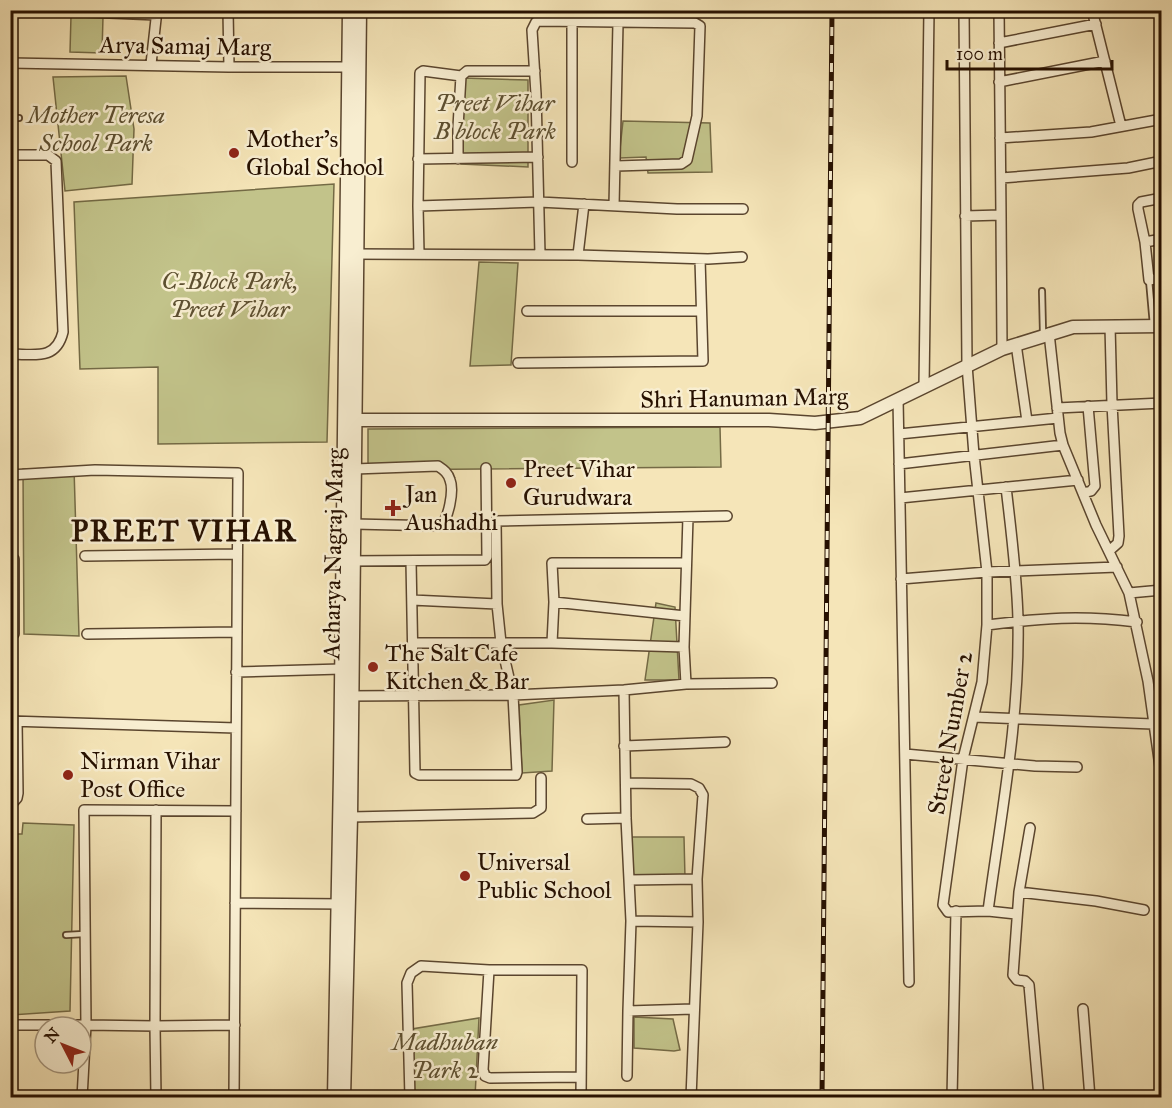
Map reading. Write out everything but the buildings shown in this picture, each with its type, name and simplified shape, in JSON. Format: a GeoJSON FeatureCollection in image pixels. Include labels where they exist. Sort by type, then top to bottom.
{"type":"FeatureCollection","features":[{"type":"Feature","properties":{"kind":"street"},"geometry":{"type":"LineString","coordinates":[[38,10],[157,13],[151,64]]}},
{"type":"Feature","properties":{"kind":"street"},"geometry":{"type":"LineString","coordinates":[[228,10],[229,67]]}},
{"type":"Feature","properties":{"kind":"street","name":"Acharya Nagraj Marg"},"geometry":{"type":"LineString","coordinates":[[344,1098],[343,904],[353,67],[349,10]]}},
{"type":"Feature","properties":{"kind":"street","name":"Acharya Nagraj Marg"},"geometry":{"type":"LineString","coordinates":[[353,67],[360,10]]}},
{"type":"Feature","properties":{"kind":"street"},"geometry":{"type":"LineString","coordinates":[[924,388],[929,10]]}},
{"type":"Feature","properties":{"kind":"street","name":"Street Number 2"},"geometry":{"type":"LineString","coordinates":[[956,911],[948,912],[943,905],[963,759],[982,682],[987,625],[987,572],[977,490],[967,365],[964,10]]}},
{"type":"Feature","properties":{"kind":"street"},"geometry":{"type":"LineString","coordinates":[[999,10],[1002,349]]}},
{"type":"Feature","properties":{"kind":"street"},"geometry":{"type":"LineString","coordinates":[[1092,10],[1121,126]]}},
{"type":"Feature","properties":{"kind":"street"},"geometry":{"type":"LineString","coordinates":[[540,255],[532,30],[536,22],[695,23],[701,29],[697,116],[687,160],[681,164],[616,166]]}},
{"type":"Feature","properties":{"kind":"street"},"geometry":{"type":"LineString","coordinates":[[572,22],[572,162]]}},
{"type":"Feature","properties":{"kind":"street"},"geometry":{"type":"LineString","coordinates":[[614,206],[618,23]]}},
{"type":"Feature","properties":{"kind":"street"},"geometry":{"type":"LineString","coordinates":[[999,43],[1096,24]]}},
{"type":"Feature","properties":{"kind":"street"},"geometry":{"type":"LineString","coordinates":[[999,82],[1105,61]]}},
{"type":"Feature","properties":{"kind":"street","name":"Arya Samaj Marg"},"geometry":{"type":"LineString","coordinates":[[10,63],[353,67]]}},
{"type":"Feature","properties":{"kind":"street"},"geometry":{"type":"LineString","coordinates":[[419,254],[420,73],[423,71],[461,76]]}},
{"type":"Feature","properties":{"kind":"street"},"geometry":{"type":"LineString","coordinates":[[458,159],[458,103],[461,76],[467,71],[535,71]]}},
{"type":"Feature","properties":{"kind":"street"},"geometry":{"type":"LineString","coordinates":[[1000,138],[1091,132],[1161,119]]}},
{"type":"Feature","properties":{"kind":"street"},"geometry":{"type":"LineString","coordinates":[[10,155],[48,155],[56,161],[63,332],[61,340],[51,352],[10,354]]}},
{"type":"Feature","properties":{"kind":"street"},"geometry":{"type":"LineString","coordinates":[[418,159],[538,157]]}},
{"type":"Feature","properties":{"kind":"street"},"geometry":{"type":"LineString","coordinates":[[1001,178],[1128,168],[1161,161]]}},
{"type":"Feature","properties":{"kind":"street"},"geometry":{"type":"LineString","coordinates":[[1161,198],[1141,202],[1138,205],[1149,280],[1161,278]]}},
{"type":"Feature","properties":{"kind":"street"},"geometry":{"type":"LineString","coordinates":[[418,206],[539,202],[677,209],[743,208]]}},
{"type":"Feature","properties":{"kind":"street"},"geometry":{"type":"LineString","coordinates":[[578,255],[584,204]]}},
{"type":"Feature","properties":{"kind":"street"},"geometry":{"type":"LineString","coordinates":[[965,216],[1001,214]]}},
{"type":"Feature","properties":{"kind":"street"},"geometry":{"type":"LineString","coordinates":[[1145,242],[1161,239]]}},
{"type":"Feature","properties":{"kind":"street"},"geometry":{"type":"LineString","coordinates":[[352,254],[578,255],[700,259],[742,257]]}},
{"type":"Feature","properties":{"kind":"street"},"geometry":{"type":"LineString","coordinates":[[518,363],[703,361],[700,259]]}},
{"type":"Feature","properties":{"kind":"street"},"geometry":{"type":"LineString","coordinates":[[527,311],[700,311]]}},
{"type":"Feature","properties":{"kind":"street"},"geometry":{"type":"LineString","coordinates":[[1109,551],[1118,543],[1119,536],[1110,326]]}},
{"type":"Feature","properties":{"kind":"street","name":"Shri Hanuman Marg"},"geometry":{"type":"LineString","coordinates":[[350,420],[769,420],[815,423],[860,418],[1002,349],[1046,334],[1072,327],[1157,326]]}},
{"type":"Feature","properties":{"kind":"street"},"geometry":{"type":"LineString","coordinates":[[1046,334],[1063,445],[1129,593],[1137,622],[1158,743],[1161,781]]}},
{"type":"Feature","properties":{"kind":"street"},"geometry":{"type":"LineString","coordinates":[[1016,344],[1027,421]]}},
{"type":"Feature","properties":{"kind":"street"},"geometry":{"type":"LineString","coordinates":[[898,399],[909,982]]}},
{"type":"Feature","properties":{"kind":"street"},"geometry":{"type":"LineString","coordinates":[[1057,408],[1161,403]]}},
{"type":"Feature","properties":{"kind":"street"},"geometry":{"type":"LineString","coordinates":[[1083,493],[1091,491],[1095,486],[1088,406]]}},
{"type":"Feature","properties":{"kind":"street"},"geometry":{"type":"LineString","coordinates":[[899,434],[1058,418]]}},
{"type":"Feature","properties":{"kind":"street","name":"Acharya Nagraj Marg"},"geometry":{"type":"LineString","coordinates":[[334,1098],[343,904],[351,817],[347,696],[341,669],[348,561],[354,524],[354,469],[350,420]]}},
{"type":"Feature","properties":{"kind":"street"},"geometry":{"type":"LineString","coordinates":[[899,464],[1063,445]]}},
{"type":"Feature","properties":{"kind":"street"},"geometry":{"type":"LineString","coordinates":[[354,469],[438,466],[447,473],[452,483],[448,515],[440,526],[354,524]]}},
{"type":"Feature","properties":{"kind":"street"},"geometry":{"type":"LineString","coordinates":[[348,561],[485,560],[487,557],[486,468]]}},
{"type":"Feature","properties":{"kind":"street"},"geometry":{"type":"LineString","coordinates":[[10,475],[95,470],[238,473],[234,1098]]}},
{"type":"Feature","properties":{"kind":"street"},"geometry":{"type":"LineString","coordinates":[[900,498],[1078,480]]}},
{"type":"Feature","properties":{"kind":"street"},"geometry":{"type":"LineString","coordinates":[[988,911],[1010,763],[1014,718],[1018,621],[1006,487]]}},
{"type":"Feature","properties":{"kind":"street"},"geometry":{"type":"LineString","coordinates":[[411,561],[414,771],[417,774],[516,775],[513,694],[501,643],[497,603],[495,523],[497,520],[727,516]]}},
{"type":"Feature","properties":{"kind":"street"},"geometry":{"type":"LineString","coordinates":[[686,684],[684,647],[688,517]]}},
{"type":"Feature","properties":{"kind":"street"},"geometry":{"type":"LineString","coordinates":[[85,556],[237,554]]}},
{"type":"Feature","properties":{"kind":"street"},"geometry":{"type":"LineString","coordinates":[[10,559],[14,559],[14,634],[10,634]]}},
{"type":"Feature","properties":{"kind":"street"},"geometry":{"type":"LineString","coordinates":[[552,643],[554,602],[551,565],[553,563],[686,563]]}},
{"type":"Feature","properties":{"kind":"street"},"geometry":{"type":"LineString","coordinates":[[901,579],[987,572],[1117,567]]}},
{"type":"Feature","properties":{"kind":"street"},"geometry":{"type":"LineString","coordinates":[[1129,593],[1161,590]]}},
{"type":"Feature","properties":{"kind":"street"},"geometry":{"type":"LineString","coordinates":[[412,600],[497,603]]}},
{"type":"Feature","properties":{"kind":"street"},"geometry":{"type":"LineString","coordinates":[[554,602],[685,616]]}},
{"type":"Feature","properties":{"kind":"street"},"geometry":{"type":"LineString","coordinates":[[987,625],[1067,616],[1137,622]]}},
{"type":"Feature","properties":{"kind":"street"},"geometry":{"type":"LineString","coordinates":[[87,634],[237,632]]}},
{"type":"Feature","properties":{"kind":"street"},"geometry":{"type":"LineString","coordinates":[[413,643],[552,643],[684,647]]}},
{"type":"Feature","properties":{"kind":"street"},"geometry":{"type":"LineString","coordinates":[[236,672],[341,669]]}},
{"type":"Feature","properties":{"kind":"street"},"geometry":{"type":"LineString","coordinates":[[347,696],[513,694],[624,690],[686,684],[772,683]]}},
{"type":"Feature","properties":{"kind":"street"},"geometry":{"type":"LineString","coordinates":[[624,690],[626,818],[631,921],[627,1076]]}},
{"type":"Feature","properties":{"kind":"street"},"geometry":{"type":"LineString","coordinates":[[974,717],[1153,724]]}},
{"type":"Feature","properties":{"kind":"street"},"geometry":{"type":"LineString","coordinates":[[10,806],[18,793],[14,721],[236,728]]}},
{"type":"Feature","properties":{"kind":"street"},"geometry":{"type":"LineString","coordinates":[[624,746],[725,742]]}},
{"type":"Feature","properties":{"kind":"street"},"geometry":{"type":"LineString","coordinates":[[904,754],[1077,767]]}},
{"type":"Feature","properties":{"kind":"street"},"geometry":{"type":"LineString","coordinates":[[351,817],[533,813],[541,808],[541,778]]}},
{"type":"Feature","properties":{"kind":"street"},"geometry":{"type":"LineString","coordinates":[[626,783],[691,784],[699,788],[703,795],[697,879],[698,922],[691,1098]]}},
{"type":"Feature","properties":{"kind":"street"},"geometry":{"type":"LineString","coordinates":[[86,1015],[84,810],[236,811]]}},
{"type":"Feature","properties":{"kind":"street"},"geometry":{"type":"LineString","coordinates":[[156,810],[156,1098]]}},
{"type":"Feature","properties":{"kind":"street"},"geometry":{"type":"LineString","coordinates":[[587,819],[626,818]]}},
{"type":"Feature","properties":{"kind":"street"},"geometry":{"type":"LineString","coordinates":[[1030,828],[1019,892],[1013,975],[1017,980],[1025,981],[1029,985],[1039,1098]]}},
{"type":"Feature","properties":{"kind":"street"},"geometry":{"type":"LineString","coordinates":[[629,880],[697,879]]}},
{"type":"Feature","properties":{"kind":"street"},"geometry":{"type":"LineString","coordinates":[[1019,892],[1096,901],[1144,910]]}},
{"type":"Feature","properties":{"kind":"street"},"geometry":{"type":"LineString","coordinates":[[236,903],[343,904]]}},
{"type":"Feature","properties":{"kind":"street"},"geometry":{"type":"LineString","coordinates":[[952,1098],[956,911],[1017,914]]}},
{"type":"Feature","properties":{"kind":"street"},"geometry":{"type":"LineString","coordinates":[[631,921],[698,922]]}},
{"type":"Feature","properties":{"kind":"street"},"geometry":{"type":"LineString","coordinates":[[410,1098],[407,983],[411,973],[421,966],[489,970],[582,970],[581,1098]]}},
{"type":"Feature","properties":{"kind":"street"},"geometry":{"type":"LineString","coordinates":[[489,970],[483,1070],[485,1076],[490,1078],[581,1077]]}},
{"type":"Feature","properties":{"kind":"street"},"geometry":{"type":"LineString","coordinates":[[1083,1008],[1090,1098]]}},
{"type":"Feature","properties":{"kind":"street"},"geometry":{"type":"LineString","coordinates":[[628,1011],[693,1009]]}},
{"type":"Feature","properties":{"kind":"street"},"geometry":{"type":"LineString","coordinates":[[10,1025],[33,1025]]}},
{"type":"Feature","properties":{"kind":"street"},"geometry":{"type":"LineString","coordinates":[[93,1025],[235,1025]]}},
{"type":"Feature","properties":{"kind":"street"},"geometry":{"type":"LineString","coordinates":[[82,1098],[83,1075]]}},
{"type":"Feature","properties":{"kind":"lane"},"geometry":{"type":"LineString","coordinates":[[10,118],[19,118]]}},
{"type":"Feature","properties":{"kind":"lane"},"geometry":{"type":"LineString","coordinates":[[1149,280],[1157,326]]}},
{"type":"Feature","properties":{"kind":"lane"},"geometry":{"type":"LineString","coordinates":[[1042,291],[1046,334]]}},
{"type":"Feature","properties":{"kind":"lane"},"geometry":{"type":"LineString","coordinates":[[66,935],[85,934]]}},
{"type":"Feature","properties":{"kind":"green space"},"geometry":{"type":"Polygon","coordinates":[[[71,16],[103,17],[102,53],[70,52],[71,16]]]}},
{"type":"Feature","properties":{"kind":"green space","name":"Mother Teresa School Park"},"geometry":{"type":"Polygon","coordinates":[[[126,76],[134,129],[132,184],[65,191],[53,77],[126,76]]]}},
{"type":"Feature","properties":{"kind":"green space","name":"Preet Vihar B block Park"},"geometry":{"type":"Polygon","coordinates":[[[463,78],[528,80],[528,167],[461,164],[463,78]]]}},
{"type":"Feature","properties":{"kind":"green space"},"geometry":{"type":"Polygon","coordinates":[[[623,121],[710,123],[712,172],[648,173],[646,157],[619,158],[623,121]]]}},
{"type":"Feature","properties":{"kind":"green space","name":"C-Block Park, Preet Vihar"},"geometry":{"type":"Polygon","coordinates":[[[334,184],[327,442],[158,444],[158,367],[80,369],[74,202],[334,184]]]}},
{"type":"Feature","properties":{"kind":"green space"},"geometry":{"type":"Polygon","coordinates":[[[479,262],[518,263],[511,365],[470,366],[479,262]]]}},
{"type":"Feature","properties":{"kind":"green space"},"geometry":{"type":"Polygon","coordinates":[[[720,427],[721,467],[368,470],[368,429],[720,427]]]}},
{"type":"Feature","properties":{"kind":"green space"},"geometry":{"type":"Polygon","coordinates":[[[74,468],[79,636],[24,634],[23,469],[74,468]]]}},
{"type":"Feature","properties":{"kind":"green space"},"geometry":{"type":"Polygon","coordinates":[[[656,603],[675,607],[679,680],[645,680],[656,603]]]}},
{"type":"Feature","properties":{"kind":"green space"},"geometry":{"type":"Polygon","coordinates":[[[554,700],[552,771],[522,773],[519,705],[554,700]]]}},
{"type":"Feature","properties":{"kind":"green space"},"geometry":{"type":"Polygon","coordinates":[[[23,823],[74,825],[70,1011],[11,1015],[11,834],[22,834],[23,823]]]}},
{"type":"Feature","properties":{"kind":"green space"},"geometry":{"type":"Polygon","coordinates":[[[628,837],[684,837],[685,878],[629,878],[628,837]]]}},
{"type":"Feature","properties":{"kind":"green space"},"geometry":{"type":"Polygon","coordinates":[[[634,1017],[673,1019],[680,1050],[634,1048],[634,1017]]]}},
{"type":"Feature","properties":{"kind":"green space","name":"Madhuban Park 2"},"geometry":{"type":"Polygon","coordinates":[[[479,1018],[475,1097],[413,1097],[412,1029],[479,1018]]]}},
{"type":"Feature","properties":{"kind":"railway"},"geometry":{"type":"LineString","coordinates":[[822,1098],[832,10]]}},
{"type":"Feature","properties":{"kind":"place","name":"Mother's Global School"},"geometry":{"type":"Point","coordinates":[234,153]}},
{"type":"Feature","properties":{"kind":"place","name":"Preet Vihar Gurudwara"},"geometry":{"type":"Point","coordinates":[511,483]}},
{"type":"Feature","properties":{"kind":"place","name":"Jan Aushadhi"},"geometry":{"type":"Point","coordinates":[393,508]}},
{"type":"Feature","properties":{"kind":"place","name":"The Salt Cafe Kitchen & Bar"},"geometry":{"type":"Point","coordinates":[373,667]}},
{"type":"Feature","properties":{"kind":"place","name":"Nirman Vihar Post Office"},"geometry":{"type":"Point","coordinates":[68,775]}},
{"type":"Feature","properties":{"kind":"place","name":"Universal Public School"},"geometry":{"type":"Point","coordinates":[465,876]}},
{"type":"Feature","properties":{"kind":"district","name":"PREET VIHAR"},"geometry":{"type":"Point","coordinates":[184,531]}}]}
